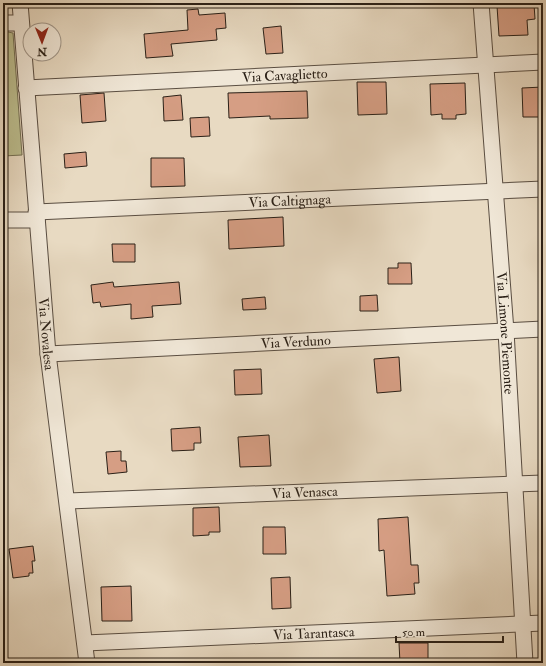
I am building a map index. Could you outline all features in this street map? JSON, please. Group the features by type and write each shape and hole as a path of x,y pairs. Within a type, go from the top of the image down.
{"street":[{"name":"Via Novalesa","path":"20,3 48,354 68,501 87,663"},
{"name":"Via Limone Piemonte","path":"480,3 506,331 525,663"},
{"path":"3,24 21,23"},
{"name":"Via Cavaglietto","path":"26,88 543,62"},
{"name":"Via Caltignaga","path":"3,220 37,216 543,189"},
{"name":"Via Verduno","path":"48,354 543,329"},
{"name":"Via Venasca","path":"68,501 543,483"},
{"name":"Via Tarantasca","path":"85,643 543,623"}],"green space":[{"path":"3,31 13,33 22,155 3,156"}],"building":[{"path":"534,4 535,19 527,20 528,35 499,36 497,6"},
{"path":"198,9 199,15 225,13 226,28 216,29 217,40 171,44 173,56 146,58 144,34 188,30 187,10"},
{"path":"281,26 283,53 266,54 263,28"},
{"path":"357,82 386,82 387,114 358,115"},
{"path":"465,83 466,114 456,115 456,119 442,119 442,114 431,115 430,84"},
{"path":"543,87 543,117 523,117 522,88"},
{"path":"307,91 308,118 270,119 270,116 229,118 228,93"},
{"path":"104,93 106,121 82,123 80,95"},
{"path":"181,95 183,120 164,121 163,97"},
{"path":"209,117 210,136 191,137 190,118"},
{"path":"86,152 87,166 65,168 64,154"},
{"path":"151,158 184,158 185,186 151,187"},
{"path":"283,217 284,246 229,249 228,220"},
{"path":"112,244 135,244 135,262 113,262"},
{"path":"398,263 411,263 412,284 388,284 388,268 398,268"},
{"path":"113,282 114,287 179,282 181,304 152,306 153,317 131,319 131,304 101,307 100,302 93,303 91,285"},
{"path":"377,295 378,311 360,311 360,296"},
{"path":"265,297 266,309 243,310 242,299"},
{"path":"399,357 401,391 377,393 374,359"},
{"path":"261,369 262,394 235,395 234,370"},
{"path":"200,427 201,443 194,443 194,450 172,451 171,429"},
{"path":"269,435 271,466 240,467 238,437"},
{"path":"121,451 121,461 126,461 127,472 108,474 106,452"},
{"path":"219,507 220,532 209,532 209,535 193,536 193,508"},
{"path":"408,517 411,565 418,565 419,583 414,583 415,594 387,596 384,550 379,551 378,519"},
{"path":"263,527 285,527 286,554 263,554"},
{"path":"33,546 35,561 32,561 33,573 29,573 29,576 13,578 9,549"},
{"path":"290,577 291,608 272,609 271,578"},
{"path":"131,586 132,621 102,621 101,587"},
{"path":"399,643 428,643 428,663 400,663"}]}
